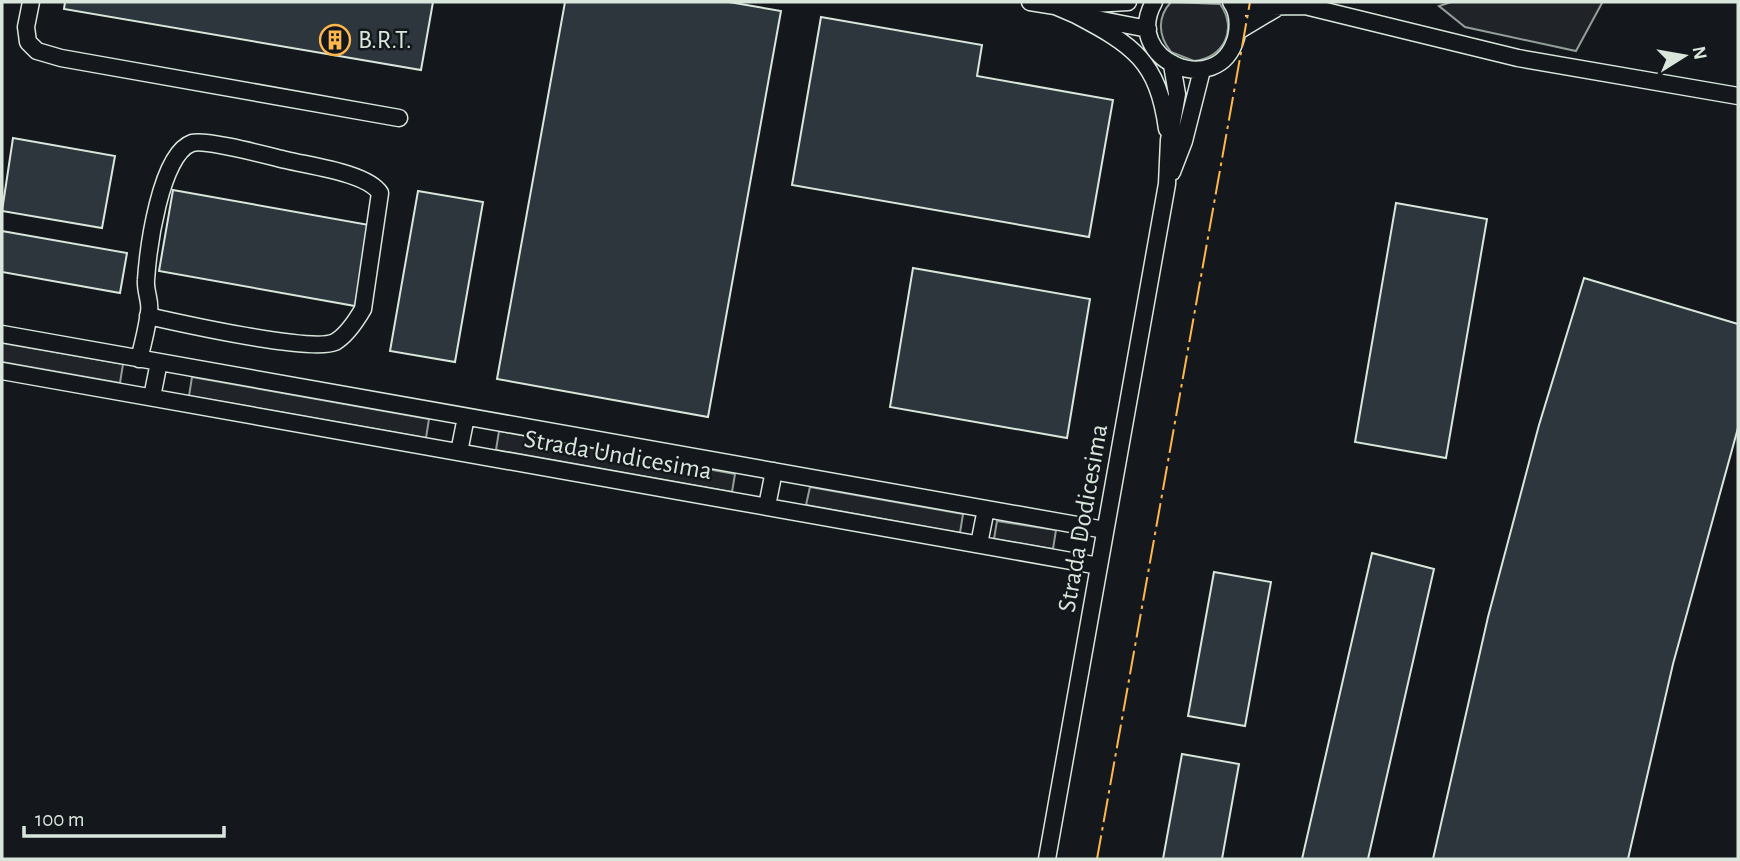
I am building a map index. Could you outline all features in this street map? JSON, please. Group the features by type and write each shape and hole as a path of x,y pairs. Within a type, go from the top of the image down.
{"street":[{"path":"30,2 26,27 28,42 37,51 61,58 399,118"},
{"path":"1030,2 1055,6 1128,2"},
{"path":"1154,2 1148,30 1154,48 1172,65 1187,70 1202,70 1226,56 1238,31 1277,8"},
{"path":"1238,31 1233,4 1318,8 1518,58 1738,96"},
{"path":"1055,6 1120,38 1142,60 1158,87 1169,140"},
{"path":"1076,15 1148,30"},
{"path":"1167,184 1169,140 1177,94 1172,65"},
{"path":"1167,184 1184,141 1202,70"},
{"path":"139,359 148,316 146,283 159,198 173,161 181,149 194,142 273,157 359,178 375,185 380,193 363,309 353,326 334,342 316,344 232,334 148,316"},
{"name":"Strada Dodicesima","path":"1047,859 1167,184"},
{"name":"Strada Undicesima","path":"2,334 1105,530"},
{"path":"152,397 159,362"},
{"name":"Strada Undicesima","path":"2,371 1099,566"},
{"path":"459,452 466,417"},
{"path":"767,506 774,471"},
{"path":"979,544 986,509"}],"shaded area":[{"path":"1171,2 1220,4 1228,23 1228,32 1220,48 1204,59 1194,61 1171,52 1164,40 1161,20"},
{"path":"1451,2 1602,3 1576,51 1465,27 1439,6"},
{"path":"2,343 123,364 120,383 2,362"},
{"path":"192,377 429,419 426,438 189,396"},
{"path":"499,431 735,474 732,492 496,450"},
{"path":"810,487 963,514 960,533 806,505"},
{"path":"997,521 1056,530 1053,549 994,539"}],"building":[{"name":"B.R.T.","path":"65,2 433,2 421,70 64,9"},
{"path":"565,2 729,2 781,11 708,417 497,379"},
{"path":"821,17 982,45 977,76 1113,100 1089,237 792,185"},
{"path":"13,138 115,156 102,228 2,211"},
{"path":"173,190 369,225 355,306 159,271"},
{"path":"418,191 483,202 455,362 390,351"},
{"path":"1396,203 1487,219 1446,458 1355,442"},
{"path":"2,231 127,253 120,293 2,272"},
{"path":"913,268 1090,299 1067,438 890,407"},
{"path":"1584,278 1738,324 1738,428 1673,664 1628,859 1433,859 1488,617 1539,425"},
{"path":"1372,553 1434,569 1368,859 1302,859"},
{"path":"1214,572 1271,582 1245,726 1188,716"},
{"path":"1182,754 1239,764 1222,859 1163,859"}],"power":[{"path":"1097,859 1250,2"}],"place":[{"name":"B.R.T.","path":"335,40"}]}
